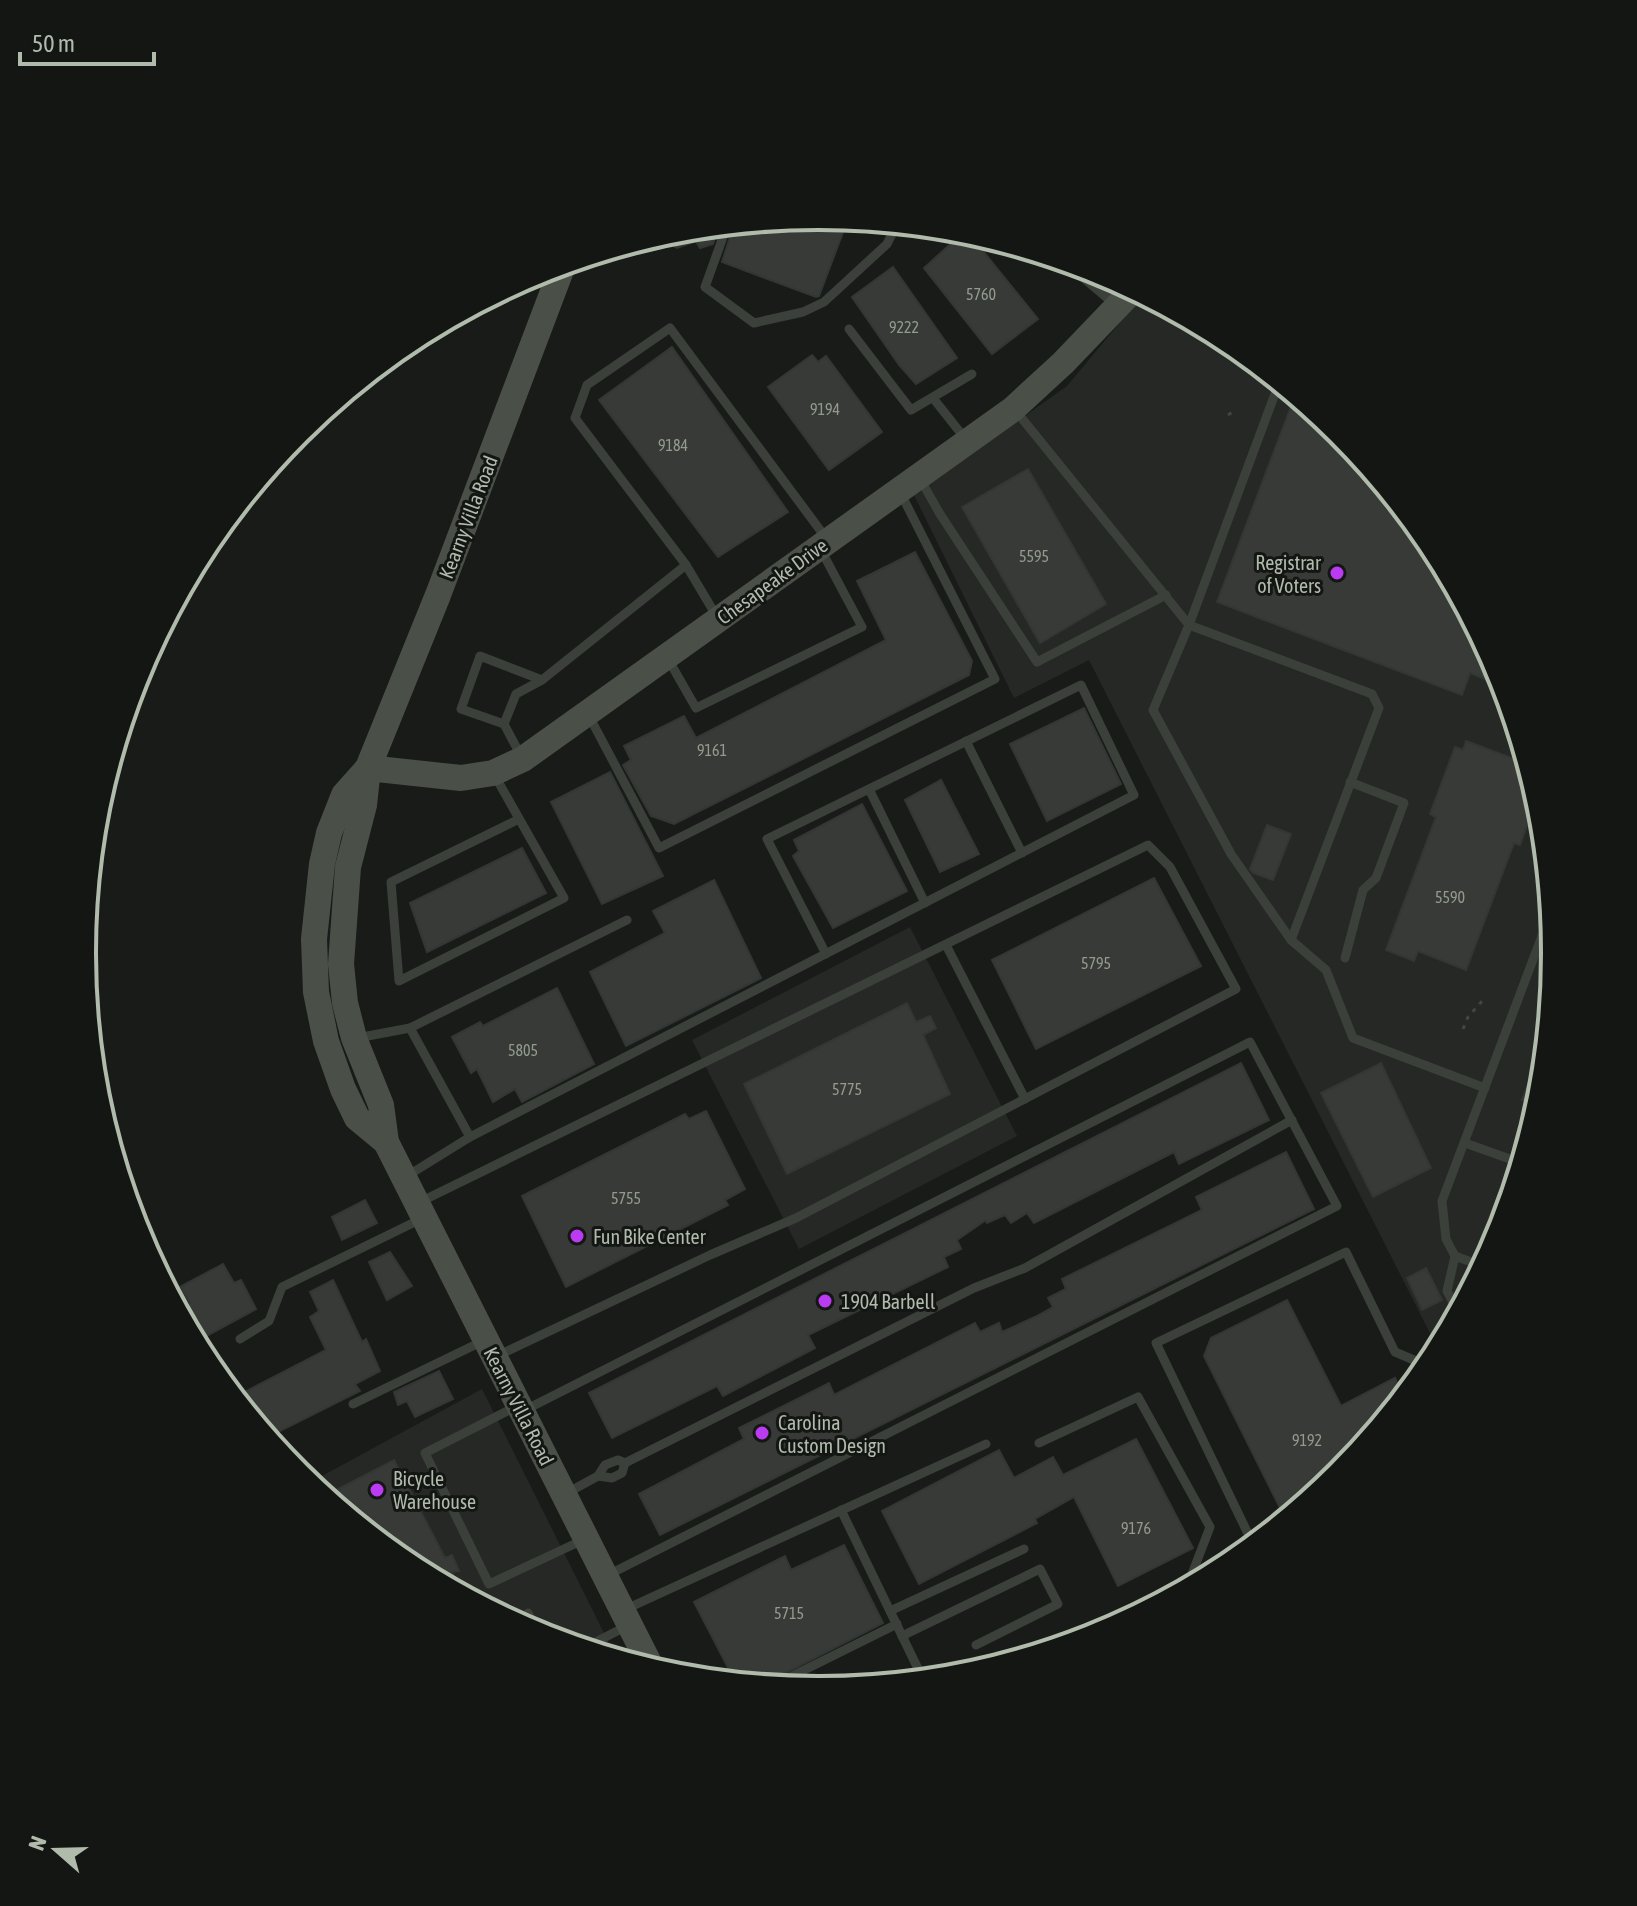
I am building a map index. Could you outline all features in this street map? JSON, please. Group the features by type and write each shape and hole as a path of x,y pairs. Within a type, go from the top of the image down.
{"main road":[{"name":"Kearny Villa Road","path":"547,283 438,595 368,768 364,805 348,867 341,964 345,1003 354,1038 381,1105 386,1142 645,1654"},
{"name":"Chesapeake Drive","path":"368,768 461,778 493,773 523,759 1013,409 1125,299"},
{"name":"Kearny Villa Road","path":"368,768 344,795 329,833 322,864 314,939 316,992 326,1041 343,1089 357,1118 386,1142"}],"lane":[{"path":"723,237 705,287 754,323 803,312 824,302 887,244 892,235"},
{"path":"666,656 696,708 862,627 823,544 670,328 587,385 575,418 686,565 718,619"},
{"path":"849,329 911,410 972,374"},
{"path":"1275,394 1189,625 1153,710 1231,854 1291,940 1326,970 1353,1038 1485,1088"},
{"path":"933,398 967,441"},
{"path":"1013,409 1189,625 1372,694 1379,708 1291,940"},
{"path":"908,482 940,514 1037,662 1166,595"},
{"path":"587,713 659,848 995,679 908,482"},
{"path":"504,724 516,694 542,680 686,565"},
{"path":"523,759 504,724 461,709 480,656 542,680"},
{"path":"404,1178 470,1137 826,954 1134,795 1081,685 767,839 826,954"},
{"path":"966,741 1022,853"},
{"path":"493,773 564,898 399,981 391,882 519,819"},
{"path":"1345,958 1363,890 1376,878 1404,803 1350,782"},
{"path":"869,789 925,903"},
{"path":"240,1339 269,1321 282,1287 420,1210 1148,845 1170,867 1236,989 796,1218 353,1404"},
{"path":"354,1038 410,1028 627,920"},
{"path":"1452,1300 1447,1291 1455,1256 1446,1239 1442,1201 1540,939"},
{"path":"946,945 1025,1099"},
{"path":"410,1028 470,1137"},
{"path":"587,1538 489,1584 425,1453 521,1409 1250,1042 1337,1206 606,1576"},
{"path":"564,1494 598,1476 612,1478 622,1473 625,1463 974,1288 1025,1268 1292,1120"},
{"path":"1465,1143 1510,1159"},
{"path":"1248,1533 1156,1343 1346,1252 1395,1352 1415,1360"},
{"path":"1455,1256 1471,1262"},
{"path":"1039,1443 1138,1397 1210,1527 1193,1571"},
{"path":"596,1640 627,1618 841,1510 986,1444"},
{"path":"841,1510 918,1668"},
{"path":"890,1611 1024,1549"},
{"path":"902,1636 1040,1569 1058,1604 976,1645"},
{"path":"794,1675 897,1624"}],"path":[{"path":"1228,415 1234,411"},
{"path":"1463,1029 1468,1017 1484,999"}],"shaded area":[{"path":"1136,304 1180,327 1258,380 1329,442 1392,513 1444,592 1466,633 1503,721 1527,812 1535,859 1541,953 1535,1047 1527,1094 1503,1185 1466,1273 1431,1335 1089,660 1014,698 914,495 1067,386"},
{"path":"910,927 1017,1136 799,1249 692,1040"},
{"path":"482,1389 610,1644 542,1621 457,1579 379,1526 321,1476"}],"building":[{"path":"843,231 816,297 722,262 730,236 771,232"},
{"path":"715,238 713,244 700,248 696,241"},
{"path":"695,241 677,248 673,245"},
{"path":"952,243 982,249 1038,319 992,354 924,268"},
{"path":"893,267 957,358 916,384 899,365 852,297"},
{"path":"672,347 788,512 718,557 599,400"},
{"path":"812,355 818,362 826,356 882,432 829,470 768,387"},
{"name":"Registrar of Voters","path":"1291,407 1329,442 1392,513 1444,592 1487,680 1470,673 1462,695 1217,602"},
{"path":"1028,469 1106,604 1040,643 962,507"},
{"path":"915,552 972,661 969,675 674,824 651,816 623,765 631,760 624,746 684,716 696,738 886,640 857,581"},
{"path":"1084,708 1121,784 1047,821 1010,744"},
{"path":"1466,741 1514,759 1529,821 1520,845 1514,843 1466,970 1418,951 1414,961 1386,950 1436,817 1430,814 1455,747 1463,750"},
{"path":"610,772 663,876 602,904 551,802"},
{"path":"941,780 979,854 940,872 905,800"},
{"path":"862,804 907,891 833,928 793,856 799,851 794,840"},
{"path":"1267,825 1291,834 1273,880 1250,869"},
{"path":"522,848 546,893 427,952 410,903"},
{"path":"1154,878 1201,966 1036,1049 992,960"},
{"path":"714,880 761,978 626,1046 590,972 665,933 653,911"},
{"path":"557,988 594,1064 522,1102 515,1089 493,1102 477,1069 471,1073 452,1037 480,1022 483,1026"},
{"path":"907,1003 916,1022 930,1016 936,1028 923,1035 950,1094 787,1174 744,1084"},
{"path":"1241,1063 1269,1120 1179,1164 1174,1152 1034,1223 1027,1213 1011,1223 1005,1215 987,1223 986,1220 957,1240 961,1249 944,1257 948,1267 808,1335 815,1348 723,1396 717,1386 612,1438 589,1393"},
{"path":"1381,1063 1431,1168 1373,1197 1321,1093"},
{"path":"706,1111 745,1189 725,1200 728,1205 566,1287 522,1196 685,1114 689,1119"},
{"path":"1286,1152 1314,1209 660,1535 639,1494 744,1439 739,1428 829,1383 834,1395 975,1323 980,1332 999,1323 1002,1332 1035,1317 1053,1307 1048,1298 1066,1289 1062,1279 1202,1210 1196,1197"},
{"path":"365,1200 377,1223 342,1240 332,1217"},
{"path":"390,1252 412,1286 387,1300 369,1262"},
{"path":"223,1264 234,1283 241,1280 256,1309 207,1336 180,1287"},
{"path":"1426,1268 1442,1300 1422,1310 1407,1278"},
{"path":"333,1280 362,1342 366,1339 380,1371 355,1384 360,1391 278,1432 244,1392 326,1350 310,1317 319,1311 310,1292"},
{"path":"1287,1300 1341,1406 1395,1378 1398,1384 1329,1464 1280,1508 1204,1356 1211,1338"},
{"path":"439,1371 453,1399 415,1417 407,1401 398,1405 394,1392"},
{"path":"1136,1439 1193,1548 1118,1586 1074,1497 1035,1519 1037,1523 919,1584 882,1511 999,1450 1014,1478 1053,1457 1063,1475"},
{"path":"394,1460 445,1558 452,1555 459,1571 452,1572 454,1577 417,1554 336,1490"},
{"path":"844,1545 883,1623 783,1674 729,1670 694,1602 785,1556 791,1570"}],"place":[{"name":"Registrar of Voters","path":"1337,573"},
{"name":"Fun Bike Center","path":"577,1236"},
{"name":"1904 Barbell","path":"825,1301"},
{"name":"Carolina Custom Design","path":"762,1433"},
{"name":"Bicycle Warehouse","path":"377,1490"}]}
